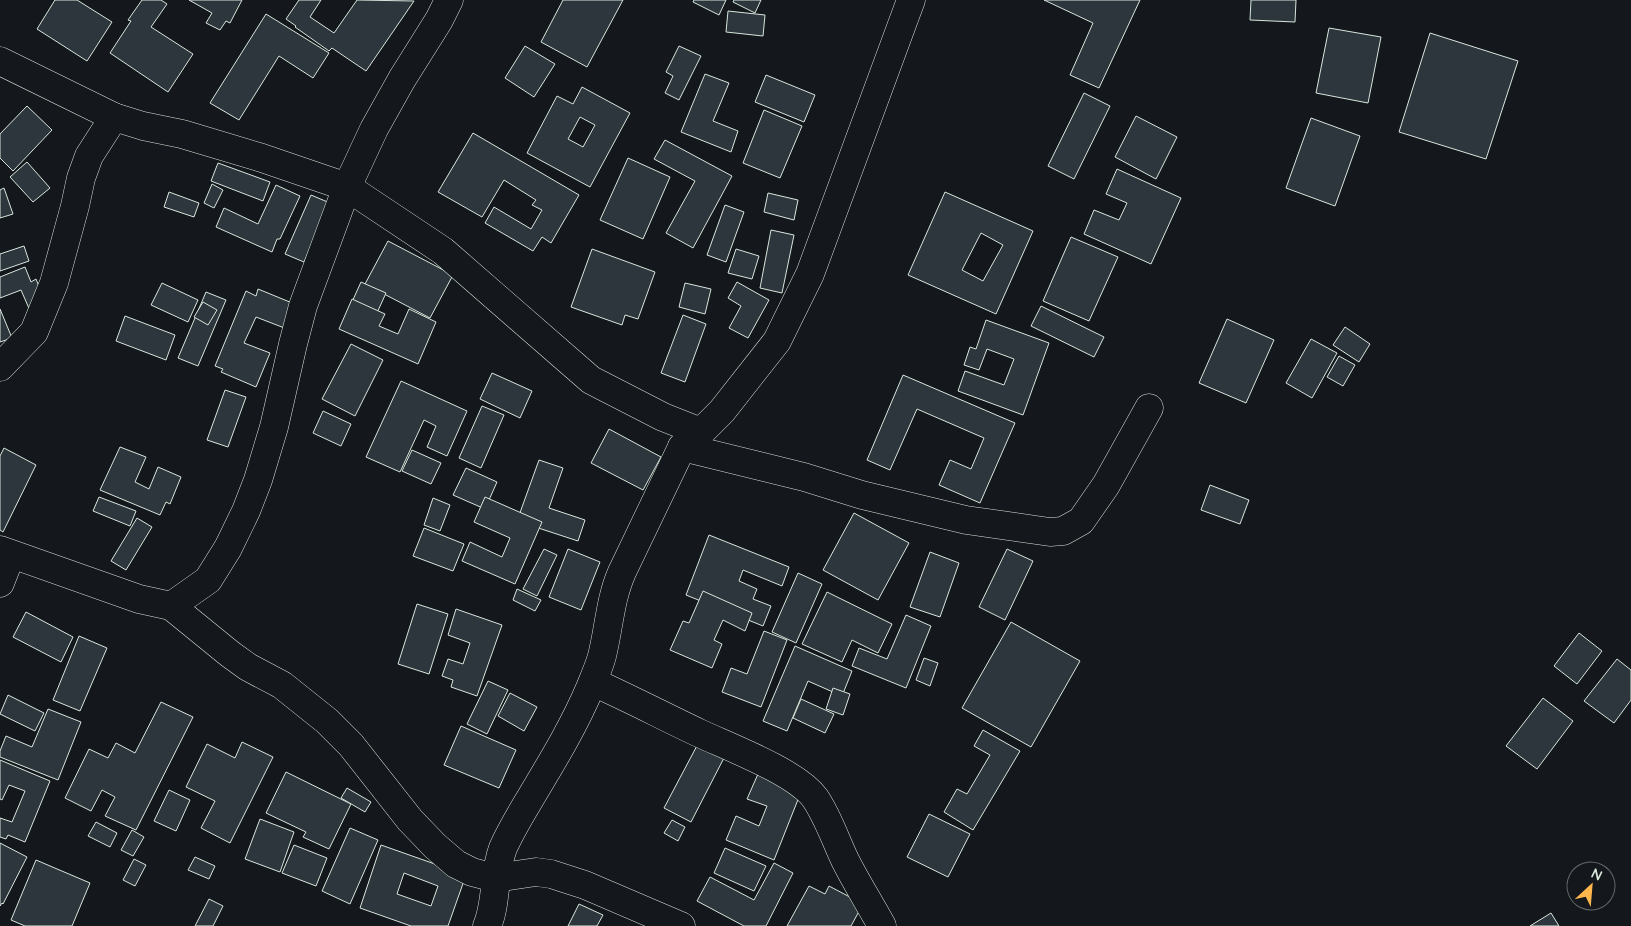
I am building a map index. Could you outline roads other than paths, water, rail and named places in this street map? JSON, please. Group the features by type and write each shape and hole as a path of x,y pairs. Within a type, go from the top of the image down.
{"street":[{"path":"171,606 208,580 228,548 246,511 274,428 303,306 347,187 374,129 449,0"},
{"path":"487,926 500,857 513,826 564,740 593,682 601,658 616,586 692,439 722,410 777,341 790,316 810,274 911,0"},
{"path":"0,61 114,117 142,126 191,137 347,187 443,251 591,380 662,417 692,439 862,495 956,517 1050,532 1063,531 1081,521 1106,485 1149,408"},
{"path":"0,368 34,332 54,283 81,178 89,156 114,117"},
{"path":"0,583 5,552 139,599 171,606 230,654 248,667 282,685 327,721 351,745 410,820 435,846 456,864 472,872 495,878 536,872 551,874 585,885 681,926"},
{"path":"593,682 777,770 800,784 814,797 828,821 845,861 882,926"}]}
